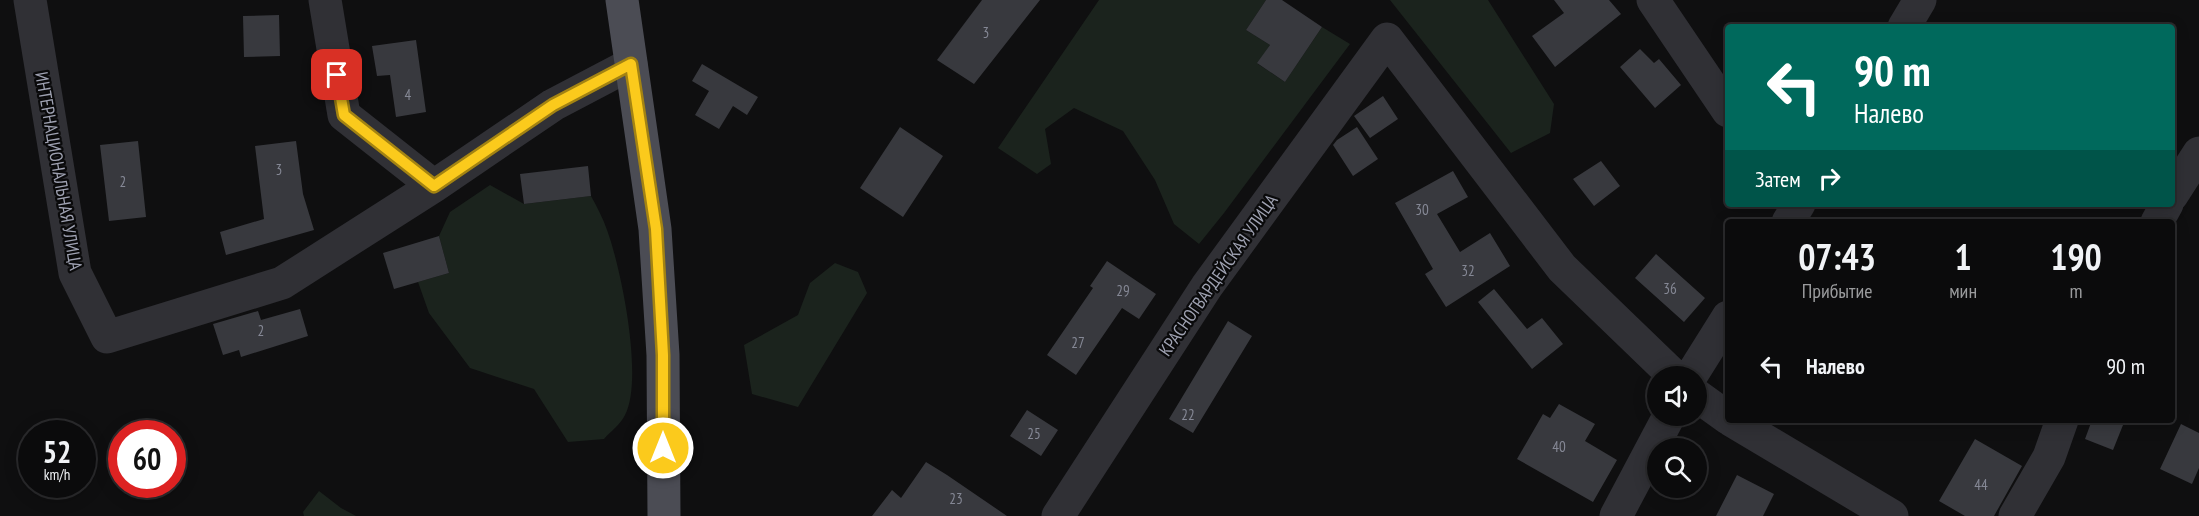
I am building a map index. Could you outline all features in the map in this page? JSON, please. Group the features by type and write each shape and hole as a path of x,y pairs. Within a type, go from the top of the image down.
{"main road":[{"path":"622,0 656,229 663,355 664,516"}],"street":[{"name":"ИНТЕРНАЦИОНАЛЬНАЯ УЛИЦА","path":"30,0 75,273 107,337 282,283 434,186"},
{"path":"325,0 344,115 434,186 553,105 631,64"},
{"path":"1653,0 1725,107"},
{"path":"1906,24 1920,0"},
{"name":"КРАСНОГВАРДЕЙСКАЯ УЛИЦА","path":"1058,516 1207,286 1387,39 1562,268 1664,366"},
{"path":"2175,190 2199,153"},
{"path":"1697,366 1725,322"},
{"path":"1707,403 1725,415"},
{"path":"1737,423 1892,516"},
{"path":"2015,516 2049,457 2061,423"},
{"path":"1616,516 1664,426"}],"shaded area":[{"path":"1099,0 1266,0 1246,30 1270,45 1258,64 1285,82 1322,27 1350,44 1199,244 1174,224 1155,180 1123,131 1074,108 1045,129 1051,164 1037,174 998,148"},
{"path":"1390,0 1488,0 1554,104 1550,133 1511,153"},
{"path":"490,185 524,204 591,196 602,217 613,247 624,296 632,376 630,398 625,415 604,439 568,442 534,389 470,368 429,313 418,282 449,273 439,236 450,212"},
{"path":"835,263 858,272 867,293 798,407 752,394 744,345 798,315 810,283"},
{"path":"319,491 356,516 304,516 303,512"}],"building":[{"path":"982,0 1040,0 974,84 937,60"},
{"path":"1266,0 1282,0 1322,27 1285,82 1257,63 1270,45 1246,30"},
{"path":"1554,0 1609,0 1621,14 1555,67 1532,36 1564,13"},
{"path":"279,15 280,56 244,57 243,16"},
{"path":"416,40 426,112 396,117 390,75 377,76 372,46"},
{"path":"1640,49 1654,63 1659,59 1681,85 1655,108 1620,67"},
{"path":"702,64 758,97 747,115 733,106 719,129 695,115 709,91 692,81"},
{"path":"1383,96 1398,119 1370,138 1354,116"},
{"path":"900,127 943,156 903,217 860,188"},
{"path":"1357,127 1378,159 1353,176 1333,145"},
{"path":"138,141 146,217 109,221 100,145"},
{"path":"296,141 303,194 314,230 226,255 220,232 264,219 255,146"},
{"path":"1601,161 1620,186 1594,206 1573,179"},
{"path":"588,166 591,196 524,204 520,174"},
{"path":"1453,171 1468,197 1437,214 1460,252 1490,233 1510,266 1446,307 1425,274 1433,269 1395,203"},
{"path":"439,236 449,273 394,289 383,253"},
{"path":"1656,254 1705,298 1684,322 1635,278"},
{"path":"1107,261 1156,294 1139,319 1122,308 1076,375 1047,355 1093,288 1090,286"},
{"path":"1494,289 1527,329 1542,318 1563,344 1532,369 1478,302"},
{"path":"300,309 308,336 241,357 239,350 223,355 213,324 258,311 261,320"},
{"path":"1228,321 1252,336 1193,433 1169,419"},
{"path":"1559,404 1595,424 1585,441 1617,460 1593,502 1517,459 1543,414 1550,418"},
{"path":"1027,410 1058,430 1041,456 1010,436"},
{"path":"2091,423 2124,423 2113,450 2085,439"},
{"path":"2181,424 2199,433 2199,468 2192,484 2160,469"},
{"path":"1975,439 2022,466 1994,516 1965,516 1939,501"},
{"path":"926,462 1007,516 872,516 892,490 901,498"},
{"path":"1737,475 1774,494 1763,516 1716,516"}],"route":[{"path":"337,75 344,115 434,186 553,105 631,64 656,229 663,355 663,448"}]}
